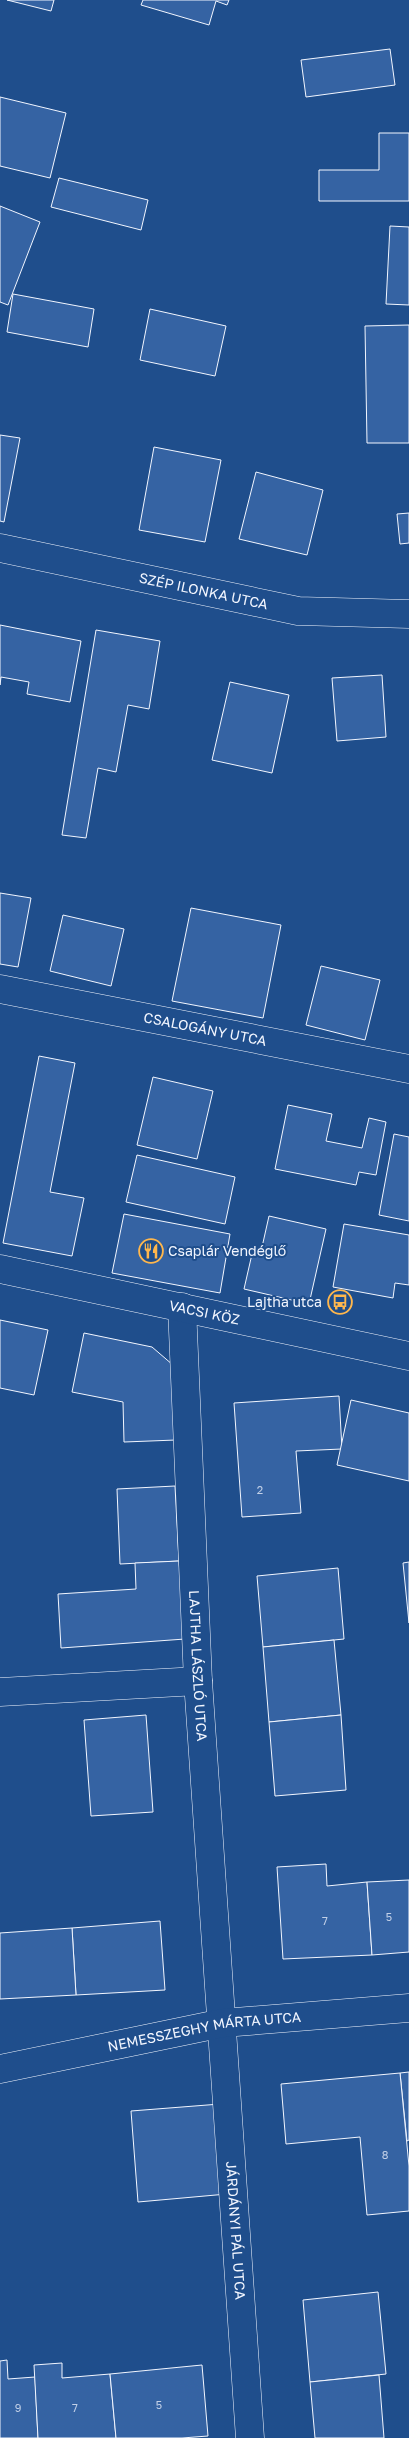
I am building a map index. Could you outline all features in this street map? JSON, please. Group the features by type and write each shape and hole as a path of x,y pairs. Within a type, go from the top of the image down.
{"street":[{"name":"SZÉP ILONKA UTCA","path":"0,548 298,611 409,614"},
{"name":"CSALOGÁNY UTCA","path":"0,989 409,1069"},
{"name":"VACSI KÖZ","path":"0,1268 409,1356"},
{"name":"LAJTHA LÁSZLÓ UTCA","path":"182,1307 198,1681 223,2022"},
{"path":"0,1692 198,1681"},
{"name":"NEMESSZEGHY MÁRTA UTCA","path":"0,2069 223,2022 409,2008"},
{"name":"JÁRDÁNYI PÁL UTCA","path":"223,2022 250,2438"}],"building":[{"path":"7,0 54,0 51,11"},
{"path":"143,0 229,0 227,5 216,1 209,25 141,5"},
{"path":"390,49 395,85 306,97 301,60"},
{"path":"0,97 66,113 50,178 0,166"},
{"path":"379,133 409,133 409,201 319,201 319,170 379,170"},
{"path":"59,178 148,200 141,230 51,207"},
{"path":"0,206 40,222 8,305 0,302"},
{"path":"390,226 409,227 409,305 386,304"},
{"path":"13,294 94,309 88,347 7,332"},
{"path":"150,309 226,326 215,376 140,360"},
{"path":"409,325 409,443 367,443 365,326"},
{"path":"0,435 20,438 4,522 0,521"},
{"path":"154,447 221,460 205,542 139,530"},
{"path":"256,472 323,490 307,555 239,539"},
{"path":"409,513 409,543 400,544 397,514"},
{"path":"0,625 81,641 70,702 27,694 29,682 1,677 0,685"},
{"path":"96,630 160,641 149,709 128,705 116,772 98,768 86,838 62,835"},
{"path":"382,675 386,737 337,741 332,678"},
{"path":"230,682 289,695 272,773 212,760"},
{"path":"0,893 31,898 18,967 0,964"},
{"path":"191,908 281,925 263,1018 172,1001"},
{"path":"63,915 124,929 111,986 50,971"},
{"path":"321,966 380,980 365,1040 306,1025"},
{"path":"39,1056 75,1063 50,1192 84,1198 72,1256 3,1243"},
{"path":"153,1077 213,1091 197,1159 137,1145"},
{"path":"288,1105 332,1114 326,1141 362,1148 369,1118 386,1122 376,1175 359,1172 356,1185 275,1169"},
{"path":"394,1134 409,1137 409,1221 379,1215"},
{"path":"137,1155 235,1177 225,1224 126,1202"},
{"path":"124,1214 230,1234 220,1293 112,1273"},
{"path":"269,1216 326,1229 309,1304 244,1289 252,1254 260,1256"},
{"path":"344,1224 409,1235 409,1285 395,1283 393,1298 333,1287"},
{"path":"0,1320 48,1330 34,1395 0,1388"},
{"path":"84,1333 152,1347 173,1365 176,1440 124,1442 123,1402 72,1392"},
{"path":"339,1396 342,1449 296,1451 301,1513 242,1517 234,1403"},
{"path":"351,1400 409,1413 409,1481 337,1465"},
{"path":"175,1486 179,1561 120,1564 117,1489"},
{"path":"179,1561 185,1639 61,1648 58,1594 136,1589 135,1563"},
{"path":"409,1562 409,1623 403,1563"},
{"path":"338,1568 344,1639 263,1647 257,1576"},
{"path":"334,1640 341,1715 269,1722 263,1647"},
{"path":"146,1715 153,1812 91,1816 84,1720"},
{"path":"341,1715 346,1790 275,1796 269,1722"},
{"path":"326,1864 327,1886 367,1882 372,1955 283,1959 277,1867"},
{"path":"409,1880 409,1952 372,1955 367,1882"},
{"path":"160,1921 165,1990 76,1995 72,1928"},
{"path":"72,1928 76,1995 0,1999 0,1933"},
{"path":"409,2072 409,2140 407,2141 400,2073"},
{"path":"400,2073 409,2166 409,2211 367,2215 360,2137 286,2144 281,2084"},
{"path":"220,2104 227,2194 138,2202 131,2111"},
{"path":"378,2292 386,2374 310,2382 303,2300"},
{"path":"7,2360 8,2379 35,2377 38,2438 0,2438 0,2361"},
{"path":"62,2363 62,2378 110,2374 116,2438 38,2438 34,2365"},
{"path":"202,2365 208,2436 116,2438 110,2374"},
{"path":"379,2375 384,2438 315,2438 310,2382"}],"place":[{"name":"Csaplár Vendéglő","path":"151,1251"},
{"name":"Lajtha utca","path":"340,1302"}]}
